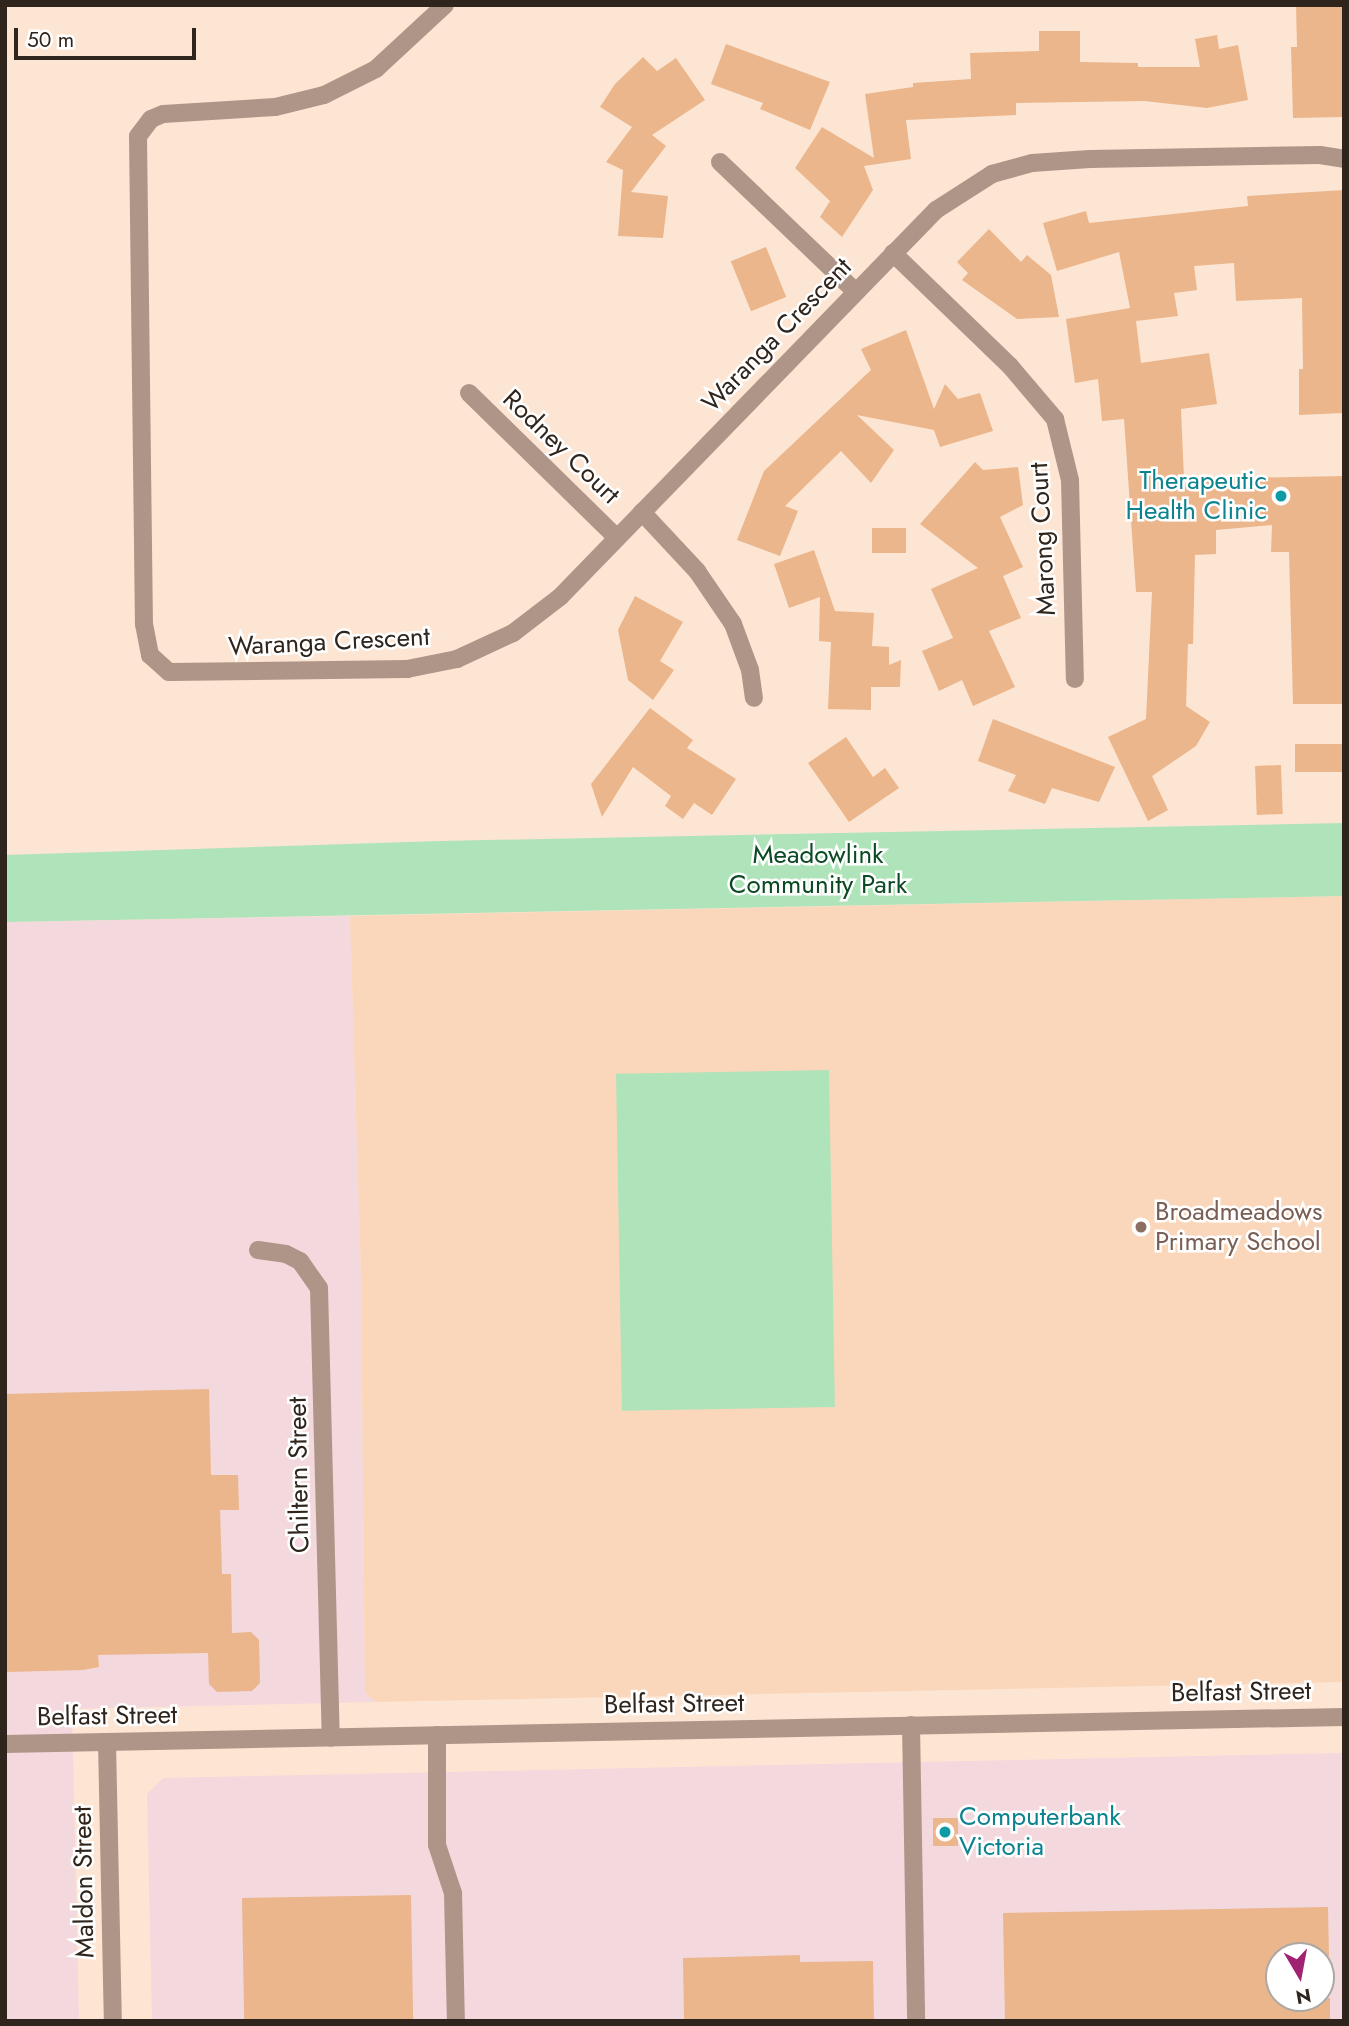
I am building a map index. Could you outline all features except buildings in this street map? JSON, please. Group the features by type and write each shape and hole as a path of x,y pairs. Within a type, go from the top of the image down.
{"street":[{"name":"Waranga Crescent","path":"445,5 376,69 324,95 275,107 163,114 151,119 138,136 146,640 159,666 179,675 428,666 489,647 513,633 560,597 893,253 953,195 1010,168 1090,159 1320,155 1344,159"},
{"name":"Waranga Crescent","path":"1320,155 1344,150"},
{"path":"720,162 856,292"},
{"name":"Marong Court","path":"893,253 1010,366 1055,419 1070,480 1076,679"},
{"name":"Rodney Court","path":"469,393 617,538"},
{"path":"642,512 697,571 733,624 750,670 754,698"},
{"name":"Chiltern Street","path":"258,1250 286,1254 300,1261 318,1288 331,1738"},
{"name":"Belfast Street","path":"5,1744 1344,1717"},
{"path":"911,1726 916,2021"},
{"path":"437,1735 437,1845 453,1893 456,2021"},
{"name":"Maldon Street","path":"107,1742 113,2021"}],"shaded area":[{"path":"1344,896 1344,1682 376,1702 365,1693 361,1276 350,916"},
{"path":"350,916 361,1276 365,1693 376,1702 72,1709 79,2021 5,2021 5,922"},
{"path":"1344,1753 1344,2021 152,2021 147,1794 163,1778"}],"green space":[{"name":"Meadowlink Community Park","path":"1344,823 1344,896 5,922 5,855 440,841"},
{"path":"829,1070 835,1407 622,1411 616,1074"}],"place":[{"name":"Therapeutic Health Clinic","path":"1281,496"},
{"name":"Broadmeadows Primary School","path":"1141,1227"},
{"name":"Computerbank Victoria","path":"945,1832"}]}
